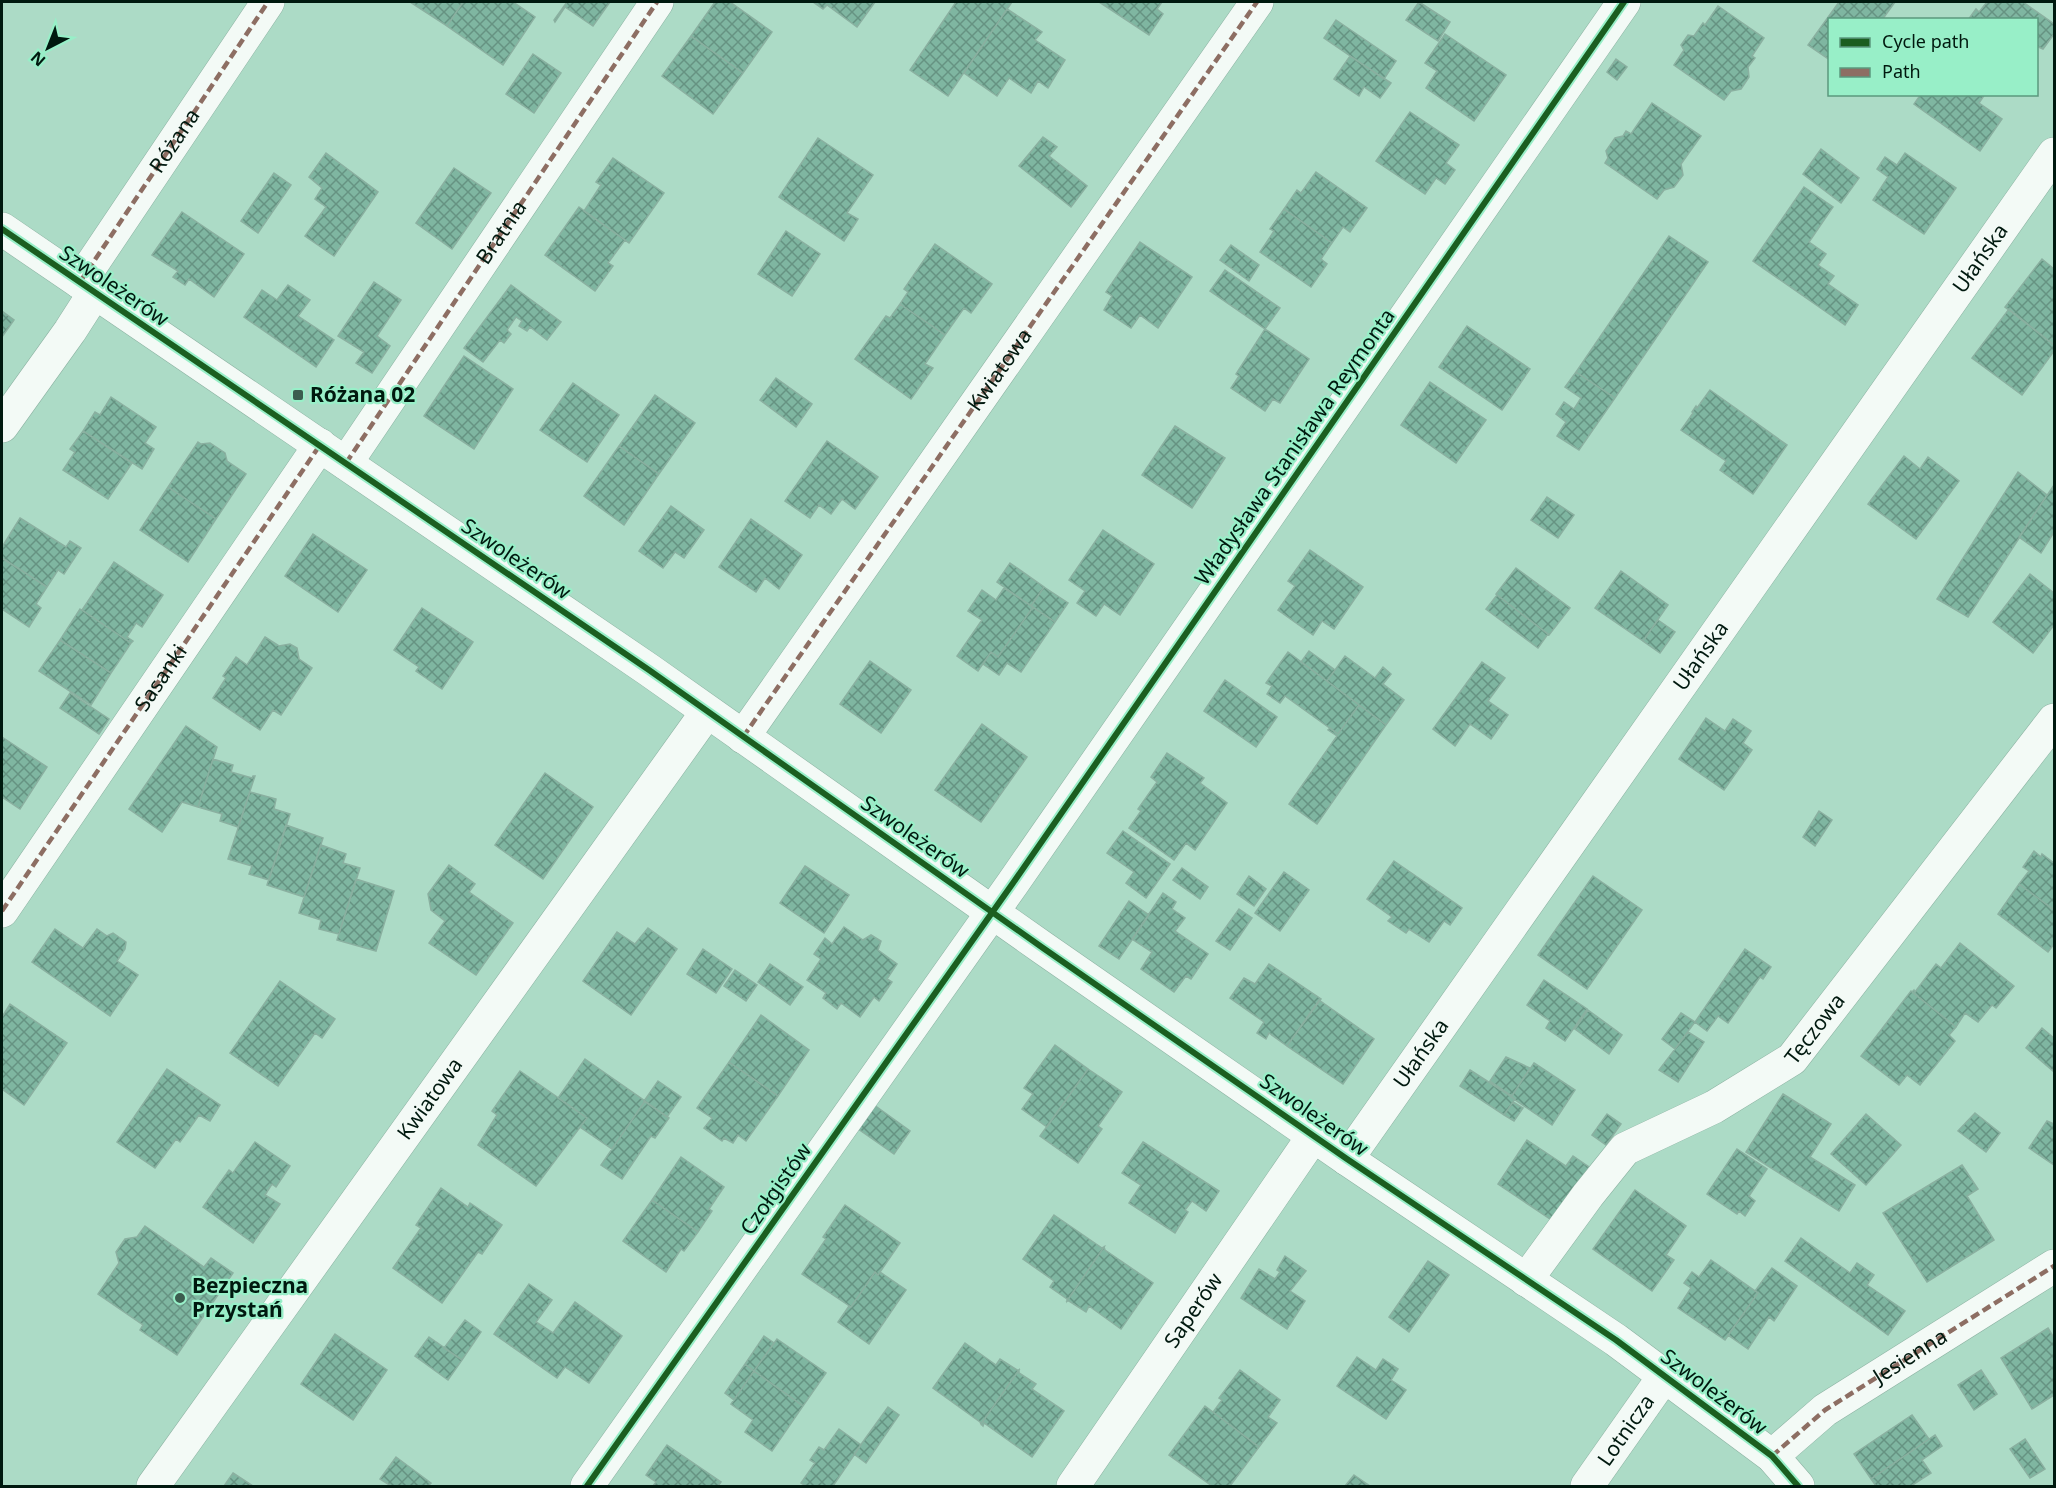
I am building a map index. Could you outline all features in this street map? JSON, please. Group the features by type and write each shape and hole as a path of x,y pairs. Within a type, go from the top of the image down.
{"street":[{"name":"Różana","path":"2,426 70,331 87,287 268,2"},
{"name":"Bratnia","path":"333,454 657,2"},
{"name":"Kwiatowa","path":"743,737 1257,2"},
{"name":"Władysława Stanisława Reymonta","path":"992,911 1624,2"},
{"name":"Ułańska","path":"1347,1159 2055,154"},
{"name":"Szwoleżerów","path":"2,229 641,664 1347,1159 1616,1340 1772,1456 1798,1486"},
{"name":"Sasanki","path":"2,911 333,454"},
{"name":"Kwiatowa","path":"153,1486 707,712"},
{"name":"Tęczowa","path":"1526,1280 1625,1149 1714,1107 1792,1059 2055,720"},
{"name":"Czołgistów","path":"587,1486 992,911"},
{"name":"Saperów","path":"1073,1486 1314,1135"},
{"name":"Jesienna","path":"1772,1456 1825,1410 2055,1266"},
{"name":"Lotnicza","path":"1587,1486 1665,1375"}],"building":[{"path":"410,2 463,2 447,26"},
{"path":"463,2 513,2 535,17 503,65 447,26"},
{"path":"567,2 610,2 593,26 565,7 555,22 554,20"},
{"path":"715,2 730,2 772,32 743,73 691,36"},
{"path":"813,2 875,2 857,27 827,5 823,9"},
{"path":"956,2 1012,2 948,96 910,70"},
{"path":"1099,2 1162,2 1157,9 1163,14 1149,35"},
{"path":"1419,2 1450,22 1438,41 1406,20"},
{"path":"1839,2 1895,2 1883,18 1828,18 1828,59 1808,45"},
{"path":"1987,2 2023,2 2054,24 2054,34 2043,49 2038,47 2038,18 1969,18 1976,9 1979,12"},
{"path":"1718,6 1764,38 1752,56 1755,58 1748,67 1749,77 1741,89 1731,91 1724,100 1674,65 1684,50 1681,45 1688,35 1694,36"},
{"path":"1007,9 1042,32 1035,40 1065,60 1048,88 1038,81 1031,93 1009,78 997,96 964,73"},
{"path":"1336,20 1396,61 1384,79 1324,38"},
{"path":"1445,34 1506,75 1474,121 1426,88 1437,71 1425,63"},
{"path":"691,36 743,73 713,114 662,76"},
{"path":"533,54 561,73 534,113 506,94"},
{"path":"1350,56 1391,83 1380,98 1364,87 1359,96 1334,79"},
{"path":"1616,59 1627,67 1617,80 1607,72"},
{"path":"1920,96 1984,96 1979,103 2002,119 1980,151 1914,104"},
{"path":"1652,103 1701,136 1681,164 1683,175 1674,187 1664,190 1657,199 1605,163 1608,158 1606,151 1615,138 1623,136 1626,131 1631,134"},
{"path":"1410,112 1459,145 1446,163 1455,170 1445,184 1436,178 1425,194 1376,161"},
{"path":"1043,137 1057,147 1049,156 1087,186 1071,207 1019,166"},
{"path":"818,138 873,175 847,213 858,219 844,241 779,197"},
{"path":"1821,149 1859,178 1841,203 1803,174"},
{"path":"326,153 378,192 334,256 305,236 326,207 315,199 322,188 309,177"},
{"path":"1905,153 1956,188 1924,234 1873,200 1888,177 1877,169 1885,157 1897,165"},
{"path":"613,158 664,193 629,243 584,211 601,185 596,182"},
{"path":"454,168 491,193 452,249 416,223"},
{"path":"1316,172 1367,208 1350,232 1343,227 1332,243 1284,209 1297,190 1301,193"},
{"path":"274,173 291,185 258,233 241,221"},
{"path":"1804,187 1833,207 1809,242 1826,254 1818,265 1834,276 1828,284 1858,305 1845,325 1753,261"},
{"path":"579,207 625,240 608,263 613,266 595,291 545,255"},
{"path":"1284,209 1332,243 1321,259 1327,264 1311,287 1260,252 1274,231 1270,229"},
{"path":"182,212 244,254 214,297 189,279 185,285 173,277 178,271 152,255"},
{"path":"786,231 820,254 792,296 758,274"},
{"path":"1669,236 1708,262 1615,398 1576,372"},
{"path":"1140,242 1192,277 1158,328 1140,315 1131,328 1104,310 1112,296 1106,292"},
{"path":"935,244 992,284 971,313 964,308 945,335 900,304 908,292 904,289"},
{"path":"1231,245 1259,265 1249,281 1220,260"},
{"path":"2042,259 2054,269 2054,345 2005,307"},
{"path":"1225,270 1280,308 1265,329 1210,291"},
{"path":"374,282 401,300 377,336 390,346 372,373 356,363 364,352 338,336"},
{"path":"288,285 310,300 298,316 334,340 316,367 244,317 262,290 277,300"},
{"path":"511,285 561,322 547,340 530,327 527,331 519,326 522,321 516,317 507,330 511,334 504,343 500,340 483,362 464,348"},
{"path":"900,304 945,335 925,364 933,368 911,399 855,359 886,316 890,318"},
{"path":"2009,309 2054,345 2054,351 2022,395 1972,358"},
{"path":"2,311 14,320 2,337"},
{"path":"1467,326 1530,369 1502,410 1439,367"},
{"path":"1265,329 1309,359 1280,403 1273,399 1265,411 1231,388 1239,376 1236,374"},
{"path":"464,356 513,389 474,449 424,416"},
{"path":"1576,372 1615,398 1579,450 1557,436 1566,422 1556,414 1564,402 1574,409 1581,398 1565,387"},
{"path":"776,378 812,404 796,427 760,400"},
{"path":"1430,382 1486,420 1456,463 1401,425"},
{"path":"573,383 619,415 587,462 540,430"},
{"path":"1710,390 1787,445 1753,494 1720,470 1726,461 1681,430 1696,406 1697,408"},
{"path":"655,395 695,423 659,474 619,446"},
{"path":"111,397 156,427 145,443 154,449 142,469 83,431 95,412 100,415"},
{"path":"1175,426 1225,458 1192,508 1142,475"},
{"path":"83,431 132,463 108,499 63,470 75,452 70,449"},
{"path":"827,441 878,477 855,509 842,499 831,514 819,505 810,518 785,501"},
{"path":"198,442 210,443 225,453 227,461 246,474 216,519 168,487"},
{"path":"619,446 659,474 624,525 584,496"},
{"path":"1904,456 1920,469 1928,457 1959,481 1916,539 1868,504"},
{"path":"2018,472 2047,495 1968,617 1937,599"},
{"path":"2054,485 2054,532 2041,553 2019,537"},
{"path":"168,487 216,519 188,562 140,530"},
{"path":"1547,497 1574,515 1558,538 1531,520"},
{"path":"671,506 704,530 684,558 675,552 663,568 639,551"},
{"path":"20,518 66,547 70,541 81,548 64,574 58,570 47,587 2,558 2,547"},
{"path":"751,519 802,555 779,589 765,578 756,592 719,567"},
{"path":"1103,530 1154,564 1120,615 1104,604 1096,616 1077,603 1085,591 1069,580"},
{"path":"313,534 367,570 338,612 285,576"},
{"path":"1310,550 1363,587 1334,629 1322,621 1313,635 1278,610 1295,586 1288,581"},
{"path":"2,558 47,587 36,604 41,608 29,627 2,609"},
{"path":"114,562 163,595 142,627 136,623 127,637 133,641 131,643 82,610"},
{"path":"1010,563 1044,587 1031,606 997,582"},
{"path":"1516,568 1570,608 1549,635 1496,594"},
{"path":"1621,571 1668,605 1643,641 1595,608"},
{"path":"2030,574 2054,593 2054,625 2033,653 1993,622"},
{"path":"1044,587 1068,603 1055,622 1031,606"},
{"path":"1004,588 1033,607 998,657 991,652 978,671 957,656 982,620 968,611 982,590 996,600"},
{"path":"1497,595 1548,634 1538,648 1486,609"},
{"path":"1033,607 1055,622 1021,672 1007,663 999,675 983,664 991,652 998,657"},
{"path":"422,608 473,642 442,689 416,671 419,667 394,650"},
{"path":"80,609 131,643 111,673 60,640"},
{"path":"1658,620 1675,632 1660,653 1643,641"},
{"path":"265,637 279,646 290,644 297,648 299,659 312,668 281,715 273,710 260,730 213,698 226,678 223,676 236,657 247,665"},
{"path":"60,640 111,673 91,705 39,671"},
{"path":"1309,651 1335,670 1327,681 1301,662"},
{"path":"1288,652 1359,705 1338,734 1285,696 1280,703 1267,694 1272,686 1266,683"},
{"path":"1345,656 1375,678 1383,667 1391,674 1383,684 1404,700 1386,725 1327,681"},
{"path":"870,661 911,690 881,733 840,704"},
{"path":"1482,662 1505,678 1488,701 1508,715 1491,739 1470,724 1455,746 1433,729"},
{"path":"1225,680 1277,717 1256,747 1204,711"},
{"path":"70,693 109,719 99,734 60,708"},
{"path":"1359,705 1386,725 1317,824 1289,804 1337,736 1328,730 1330,728 1338,734"},
{"path":"1706,718 1725,731 1733,719 1751,731 1743,743 1752,750 1724,790 1679,759"},
{"path":"982,724 1027,757 981,822 935,790"},
{"path":"186,726 217,747 198,807 182,802 162,832 129,809"},
{"path":"2,737 47,767 20,809 2,797"},
{"path":"1167,753 1204,778 1200,783 1227,803 1195,850 1186,843 1174,860 1129,828 1141,811 1138,809 1157,782 1151,777"},
{"path":"213,759 233,765 231,772 252,778 255,776 238,827 220,821 222,814 198,807"},
{"path":"545,773 593,807 543,879 495,845"},
{"path":"250,792 276,799 274,809 290,814 269,880 249,874 252,866 228,859"},
{"path":"1819,811 1832,820 1815,846 1803,837"},
{"path":"286,825 323,838 304,897 267,885"},
{"path":"1123,831 1170,864 1146,898 1126,883 1134,872 1107,853"},
{"path":"321,845 346,854 343,863 360,868 339,934 319,929 321,920 299,913"},
{"path":"2034,851 2054,863 2054,910 2019,884 2029,871 2023,867"},
{"path":"1394,861 1462,908 1450,925 1444,921 1429,942 1409,929 1406,933 1388,921 1392,917 1367,899"},
{"path":"449,865 475,884 469,892 513,923 476,975 429,943 445,921 431,910 428,894"},
{"path":"805,866 849,895 824,933 780,903"},
{"path":"1182,868 1208,887 1200,899 1173,880"},
{"path":"1284,872 1309,890 1280,931 1255,913"},
{"path":"1249,876 1266,889 1254,906 1237,894"},
{"path":"1593,876 1642,910 1587,989 1538,955"},
{"path":"356,879 394,891 376,951 337,940"},
{"path":"2019,884 2054,910 2054,944 2048,952 1998,914"},
{"path":"1163,893 1176,902 1172,909 1185,918 1175,931 1208,954 1191,979 1186,976 1174,992 1141,969 1152,952 1132,939"},
{"path":"1129,901 1149,915 1119,959 1099,946"},
{"path":"1239,909 1252,918 1230,950 1216,941"},
{"path":"844,927 863,940 871,935 881,941 878,950 897,964 887,979 892,982 879,1001 874,997 860,1017 841,1003 837,1009 823,998 826,993 807,980 821,959 814,954 825,938 832,944"},
{"path":"648,928 677,949 631,1015 583,981 617,932 635,944"},
{"path":"55,929 83,948 97,929 107,936 113,933 126,942 125,949 117,961 138,975 110,1016 32,962"},
{"path":"1960,943 2014,986 1996,1008 1992,1005 1978,1022 1965,1013 1956,1027 1912,992 1914,990 1915,992 1936,964 1941,968"},
{"path":"703,949 732,969 716,993 687,974"},
{"path":"1745,949 1771,967 1763,979 1760,977 1728,1023 1718,1016 1707,1031 1695,1022"},
{"path":"770,964 803,987 790,1005 758,982"},
{"path":"1269,964 1321,999 1287,1046 1269,1033 1266,1039 1257,1033 1264,1022 1230,998 1244,978 1255,984"},
{"path":"735,970 757,985 746,1001 724,986"},
{"path":"1544,980 1587,1009 1565,1041 1546,1028 1550,1021 1527,1005"},
{"path":"280,981 335,1019 322,1038 315,1033 278,1086 230,1053"},
{"path":"1911,991 1956,1027 1949,1035 1955,1041 1920,1085 1907,1075 1899,1085 1861,1056"},
{"path":"1319,1000 1374,1039 1343,1084 1287,1046"},
{"path":"10,1004 67,1043 24,1105 2,1089 2,1017"},
{"path":"1588,1010 1622,1035 1609,1054 1575,1029"},
{"path":"1681,1013 1695,1022 1675,1049 1662,1039"},
{"path":"761,1015 809,1050 778,1096 729,1062"},
{"path":"2042,1028 2054,1038 2053,1071 2026,1048"},
{"path":"1688,1032 1704,1042 1678,1082 1659,1070"},
{"path":"1055,1045 1088,1069 1047,1127 1022,1109 1033,1094 1024,1088"},
{"path":"1506,1057 1530,1068 1512,1096 1490,1081"},
{"path":"585,1059 645,1101 612,1149 580,1127 587,1118 558,1098"},
{"path":"729,1062 778,1096 746,1141 738,1135 733,1143 724,1138 722,1141 704,1128 712,1118 697,1108"},
{"path":"1534,1063 1575,1090 1552,1125 1511,1097"},
{"path":"167,1069 220,1105 210,1121 199,1115 180,1142 176,1139 155,1168 117,1142"},
{"path":"1088,1069 1122,1092 1098,1126 1102,1129 1078,1163 1040,1136"},
{"path":"1470,1070 1515,1099 1504,1115 1460,1086"},
{"path":"520,1071 587,1118 536,1186 478,1145 497,1115 492,1111"},
{"path":"658,1081 681,1097 667,1117 644,1101"},
{"path":"1783,1094 1831,1124 1810,1157 1855,1185 1839,1211 1746,1152"},
{"path":"645,1101 669,1118 655,1138 651,1136 622,1179 601,1165"},
{"path":"870,1102 910,1131 894,1154 854,1126"},
{"path":"1513,1102 1523,1108 1514,1121 1504,1115"},
{"path":"1975,1113 2000,1133 1986,1152 1958,1131"},
{"path":"1607,1114 1621,1124 1606,1145 1592,1135"},
{"path":"1866,1114 1901,1145 1866,1185 1831,1154"},
{"path":"2047,1121 2054,1124 2054,1165 2029,1148"},
{"path":"1527,1140 1566,1166 1573,1156 1589,1167 1553,1221 1498,1184"},
{"path":"255,1142 290,1166 276,1187 272,1184 265,1195 280,1204 253,1243 203,1207 229,1170 233,1173"},
{"path":"1143,1142 1219,1191 1206,1211 1192,1201 1185,1210 1188,1212 1175,1233 1129,1203 1141,1185 1122,1173"},
{"path":"1737,1149 1767,1169 1749,1196 1755,1201 1745,1216 1739,1211 1737,1214 1707,1194"},
{"path":"681,1157 724,1187 709,1209 712,1211 698,1232 652,1200"},
{"path":"1962,1165 1978,1189 1967,1196 1994,1240 1927,1282 1883,1213"},
{"path":"441,1188 468,1207 470,1203 502,1225 482,1254 478,1252 442,1303 393,1268 421,1228 416,1225"},
{"path":"1635,1190 1686,1226 1666,1255 1674,1260 1652,1291 1593,1249"},
{"path":"652,1200 698,1232 684,1251 681,1249 666,1272 623,1241"},
{"path":"845,1205 900,1243 878,1275 875,1272 851,1307 802,1274 826,1239 823,1237"},
{"path":"1054,1215 1102,1248 1104,1247 1067,1301 1050,1287 1054,1281 1023,1259"},
{"path":"145,1226 204,1267 211,1258 233,1273 177,1355 140,1330 143,1325 98,1294 119,1263 116,1252 125,1239 137,1237"},
{"path":"1801,1238 1850,1273 1857,1263 1874,1275 1867,1285 1905,1311 1888,1335 1785,1261"},
{"path":"1104,1247 1105,1250 1153,1283 1121,1329 1089,1306 1086,1312 1067,1301"},
{"path":"1285,1256 1306,1271 1290,1291 1305,1301 1287,1329 1241,1298 1259,1269 1275,1279"},
{"path":"1711,1260 1758,1293 1725,1340 1678,1308 1691,1288 1684,1283 1692,1272 1699,1277"},
{"path":"1428,1261 1449,1275 1409,1332 1389,1317"},
{"path":"1772,1268 1797,1286 1774,1321 1769,1317 1748,1349 1728,1335 1758,1293 1755,1291"},
{"path":"875,1272 878,1275 880,1272 906,1290 869,1344 838,1322"},
{"path":"529,1284 552,1300 536,1322 553,1333 575,1302 622,1336 589,1383 565,1367 557,1378 494,1334"},
{"path":"465,1320 481,1332 462,1360 444,1348"},
{"path":"2048,1328 2054,1338 2054,1395 2032,1409 2001,1358"},
{"path":"335,1334 387,1370 353,1420 301,1384"},
{"path":"764,1336 774,1343 754,1371 745,1364"},
{"path":"429,1337 462,1360 448,1380 415,1356"},
{"path":"777,1339 826,1373 803,1406 754,1371"},
{"path":"965,1343 996,1365 1000,1359 1019,1370 981,1424 933,1388"},
{"path":"1357,1357 1376,1370 1383,1359 1398,1369 1391,1380 1406,1390 1386,1419 1337,1386"},
{"path":"745,1364 754,1371 734,1400 725,1393"},
{"path":"1019,1370 1019,1373 1036,1384 1032,1389 1064,1411 1032,1457 984,1423 983,1426 981,1424"},
{"path":"1240,1370 1280,1400 1268,1417 1277,1423 1259,1447 1213,1412 1222,1400 1219,1398"},
{"path":"1981,1370 1997,1394 1974,1410 1958,1385"},
{"path":"754,1371 803,1406 772,1451 745,1432 753,1420 731,1404"},
{"path":"1205,1406 1259,1447 1230,1486 1212,1486 1169,1455"},
{"path":"888,1407 899,1415 866,1463 854,1454"},
{"path":"1912,1415 1929,1439 1871,1479 1854,1454"},
{"path":"839,1429 861,1445 833,1486 806,1486 801,1483 815,1463 810,1460 819,1447 824,1450"},
{"path":"1935,1435 1942,1446 1922,1460 1931,1473 1911,1486 1876,1486 1871,1479"},
{"path":"2025,1439 2045,1469 2030,1478 2010,1449"},
{"path":"667,1445 721,1482 718,1486 653,1486 656,1482 646,1475"},
{"path":"396,1457 431,1483 428,1486 391,1486 380,1479"},
{"path":"233,1473 253,1486 224,1486"},
{"path":"1354,1475 1370,1486 1345,1486"}],"marked path":[{"path":"80,282 268,2"},
{"path":"346,463 657,2"},
{"path":"743,737 1257,2"},
{"path":"2,911 320,445"},
{"path":"1772,1456 1825,1410 2054,1266"}],"cycle path":[{"path":"587,1486 1013,883 1624,2"},
{"path":"2,229 649,670 1347,1159 1616,1340 1772,1456 1798,1486"}],"place":[{"name":"Różana 02","path":"298,395"},
{"name":"Bezpieczna Przystań","path":"180,1298"}]}
